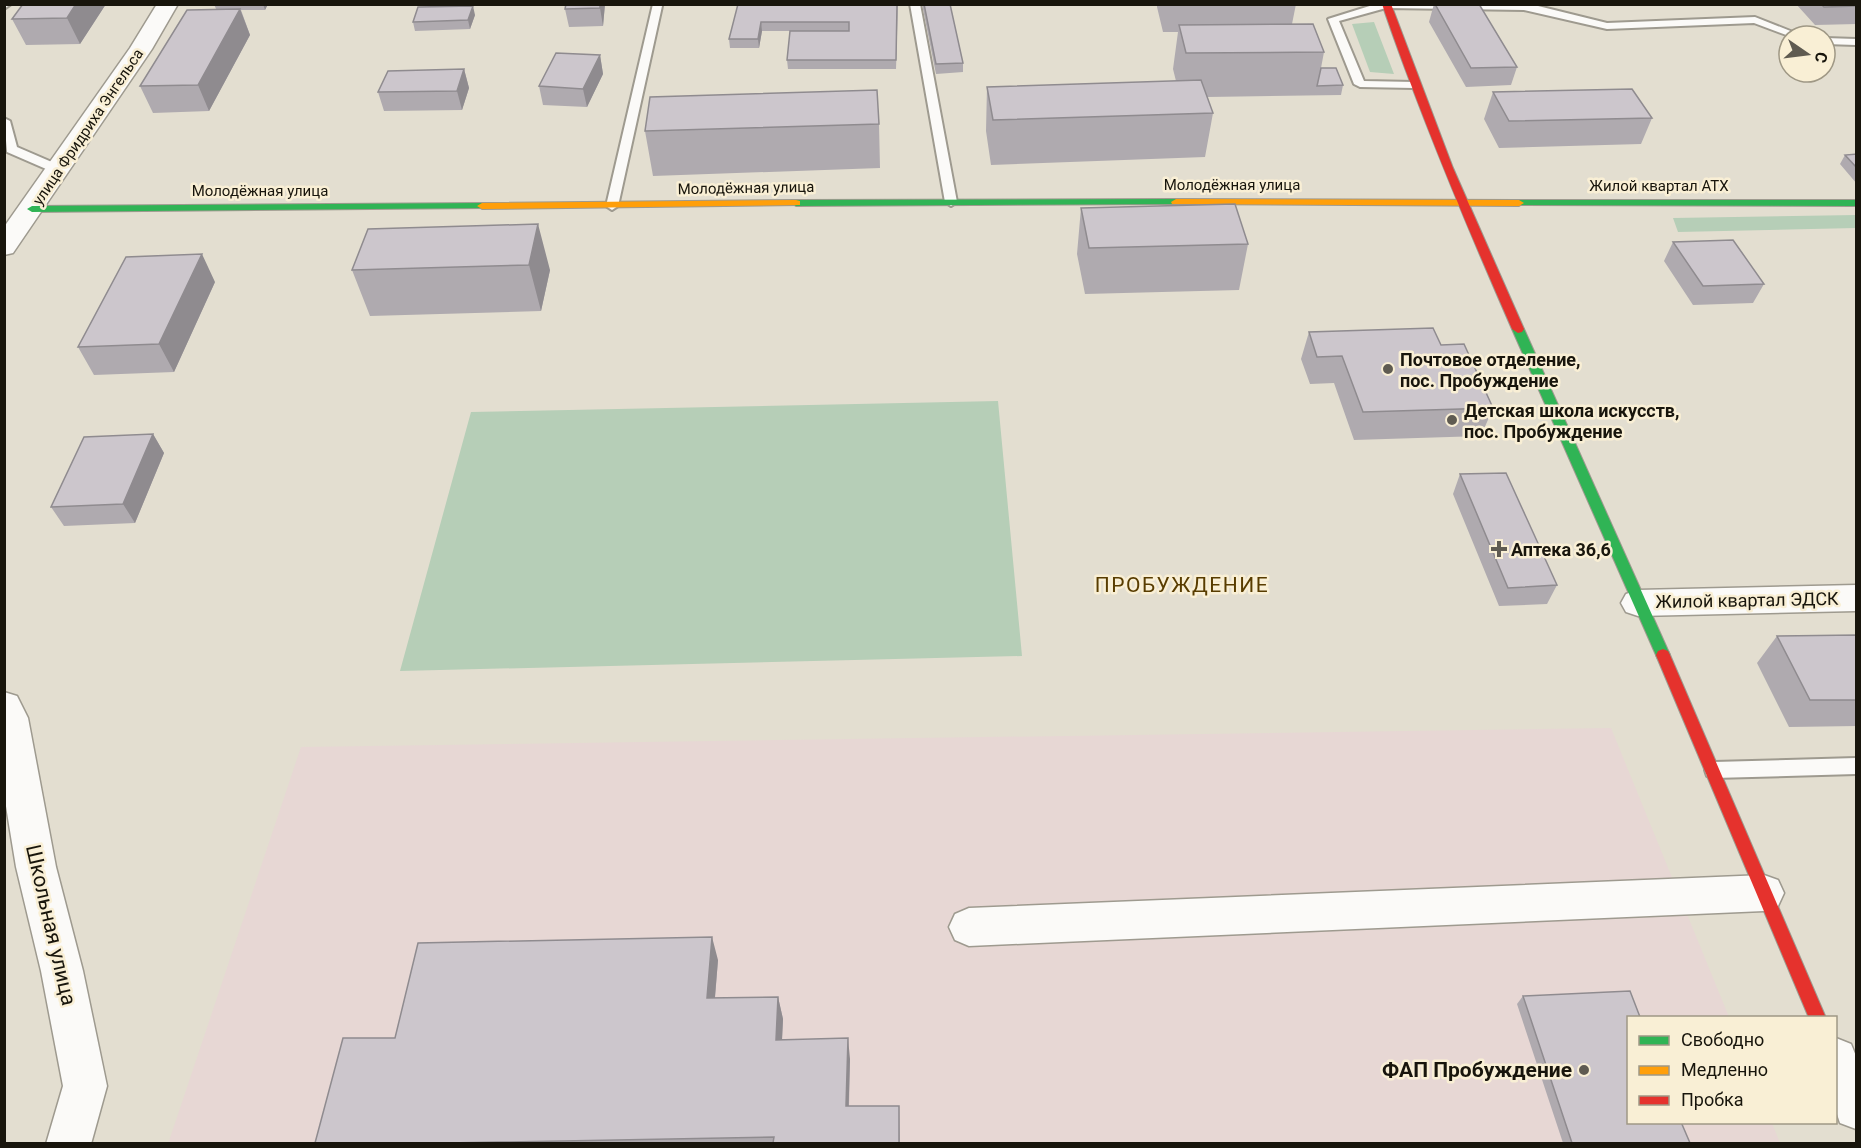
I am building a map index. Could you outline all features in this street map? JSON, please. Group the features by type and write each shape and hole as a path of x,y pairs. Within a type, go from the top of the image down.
{"street":[{"name":"улица Фридриха Энгельса","path":"4,247 141,49 168,4"},
{"path":"1386,5 1414,85 1461,201 1714,770 1818,1016"},
{"name":"Молодёжная улица","path":"32,209 951,202 1461,201"},
{"name":"Жилой квартал АТХ","path":"1461,201 1857,203"},
{"name":"Жилой квартал ЭДСК","path":"1638,603 1857,598"},
{"name":"Школьная улица","path":"4,706 10,718 36,867 62,971 84,1086 68,1143"},
{"path":"969,927 1764,893"},
{"path":"1837,1061 1857,1107"}],"lane":[{"path":"915,4 951,202"},
{"path":"1414,85 1360,84 1333,19 1386,5 1543,8 1588,24 1607,26 1755,20 1777,28"},
{"path":"612,206 657,6"},
{"path":"1837,41 1857,42"},
{"path":"4,122 11,149 57,169"},
{"path":"1714,770 1857,766"}],"shaded area":[{"path":"1611,728 1729,1016 1627,1016 1627,1124 1772,1124 1780,1143 168,1144 301,747"}],"green space":[{"path":"1374,22 1394,74 1370,72 1352,24"},
{"path":"1856,215 1856,228 1678,232 1673,218"},
{"path":"998,401 1022,656 400,671 471,412"}],"building":[{"path":"23,4 76,4 67,18 12,19"},
{"path":"566,4 600,4 600,8 565,9"},
{"path":"738,4 897,4 896,60 787,60 790,31 849,31 849,22 761,22 758,39 729,39"},
{"path":"924,4 950,4 963,63 936,64"},
{"path":"1435,4 1479,4 1517,67 1471,68"},
{"path":"1821,4 1857,4 1857,6 1824,7"},
{"path":"473,6 468,20 413,22 418,7"},
{"path":"240,9 198,85 140,86 187,10"},
{"path":"1313,24 1324,52 1186,53 1179,25"},
{"path":"556,53 600,55 583,89 539,86"},
{"path":"1321,68 1336,68 1343,85 1317,86"},
{"path":"464,69 457,91 378,92 388,71"},
{"path":"1201,80 1213,113 993,120 987,87"},
{"path":"1632,89 1652,118 1509,121 1493,92"},
{"path":"877,90 879,124 645,131 650,97"},
{"path":"1857,154 1857,168 1845,155"},
{"path":"1235,204 1248,244 1089,248 1081,208"},
{"path":"538,224 529,265 352,270 368,229"},
{"path":"1733,240 1764,284 1703,286 1673,242"},
{"path":"202,254 159,344 78,347 126,257"},
{"path":"1433,328 1441,345 1464,344 1493,408 1363,412 1342,356 1317,357 1309,332"},
{"path":"153,434 123,504 51,507 84,437"},
{"path":"1506,473 1557,585 1508,588 1460,474"},
{"path":"1857,635 1857,700 1810,700 1777,636"},
{"path":"712,937 707,998 778,997 776,1040 848,1038 846,1106 899,1106 899,1143 773,1143 774,1137 315,1143 343,1038 395,1038 418,943"},
{"name":"ФАП Пробуждение","path":"1630,991 1640,1016 1627,1016 1627,1124 1682,1124 1690,1143 1572,1143 1523,996"}],"traffic: fast":[{"path":"796,203 1176,202"},
{"path":"1519,203 1856,203"},
{"path":"32,209 482,206"},
{"path":"1518,329 1663,655"}],"traffic: slow":[{"path":"1176,202 1519,203"},
{"path":"482,206 796,203"}],"traffic: jam":[{"path":"1386,4 1448,168 1518,329"},
{"path":"1663,655 1817,1016"}],"place":[{"name":"Почтовое отделение, пос. Пробуждение","path":"1388,369"},
{"name":"Детская школа искусств, пос. Пробуждение","path":"1452,420"},
{"name":"Аптека 36,6","path":"1499,549"},
{"name":"ФАП Пробуждение","path":"1584,1070"}],"district":[{"name":"ПРОБУЖДЕНИЕ","path":"1182,585"}]}
